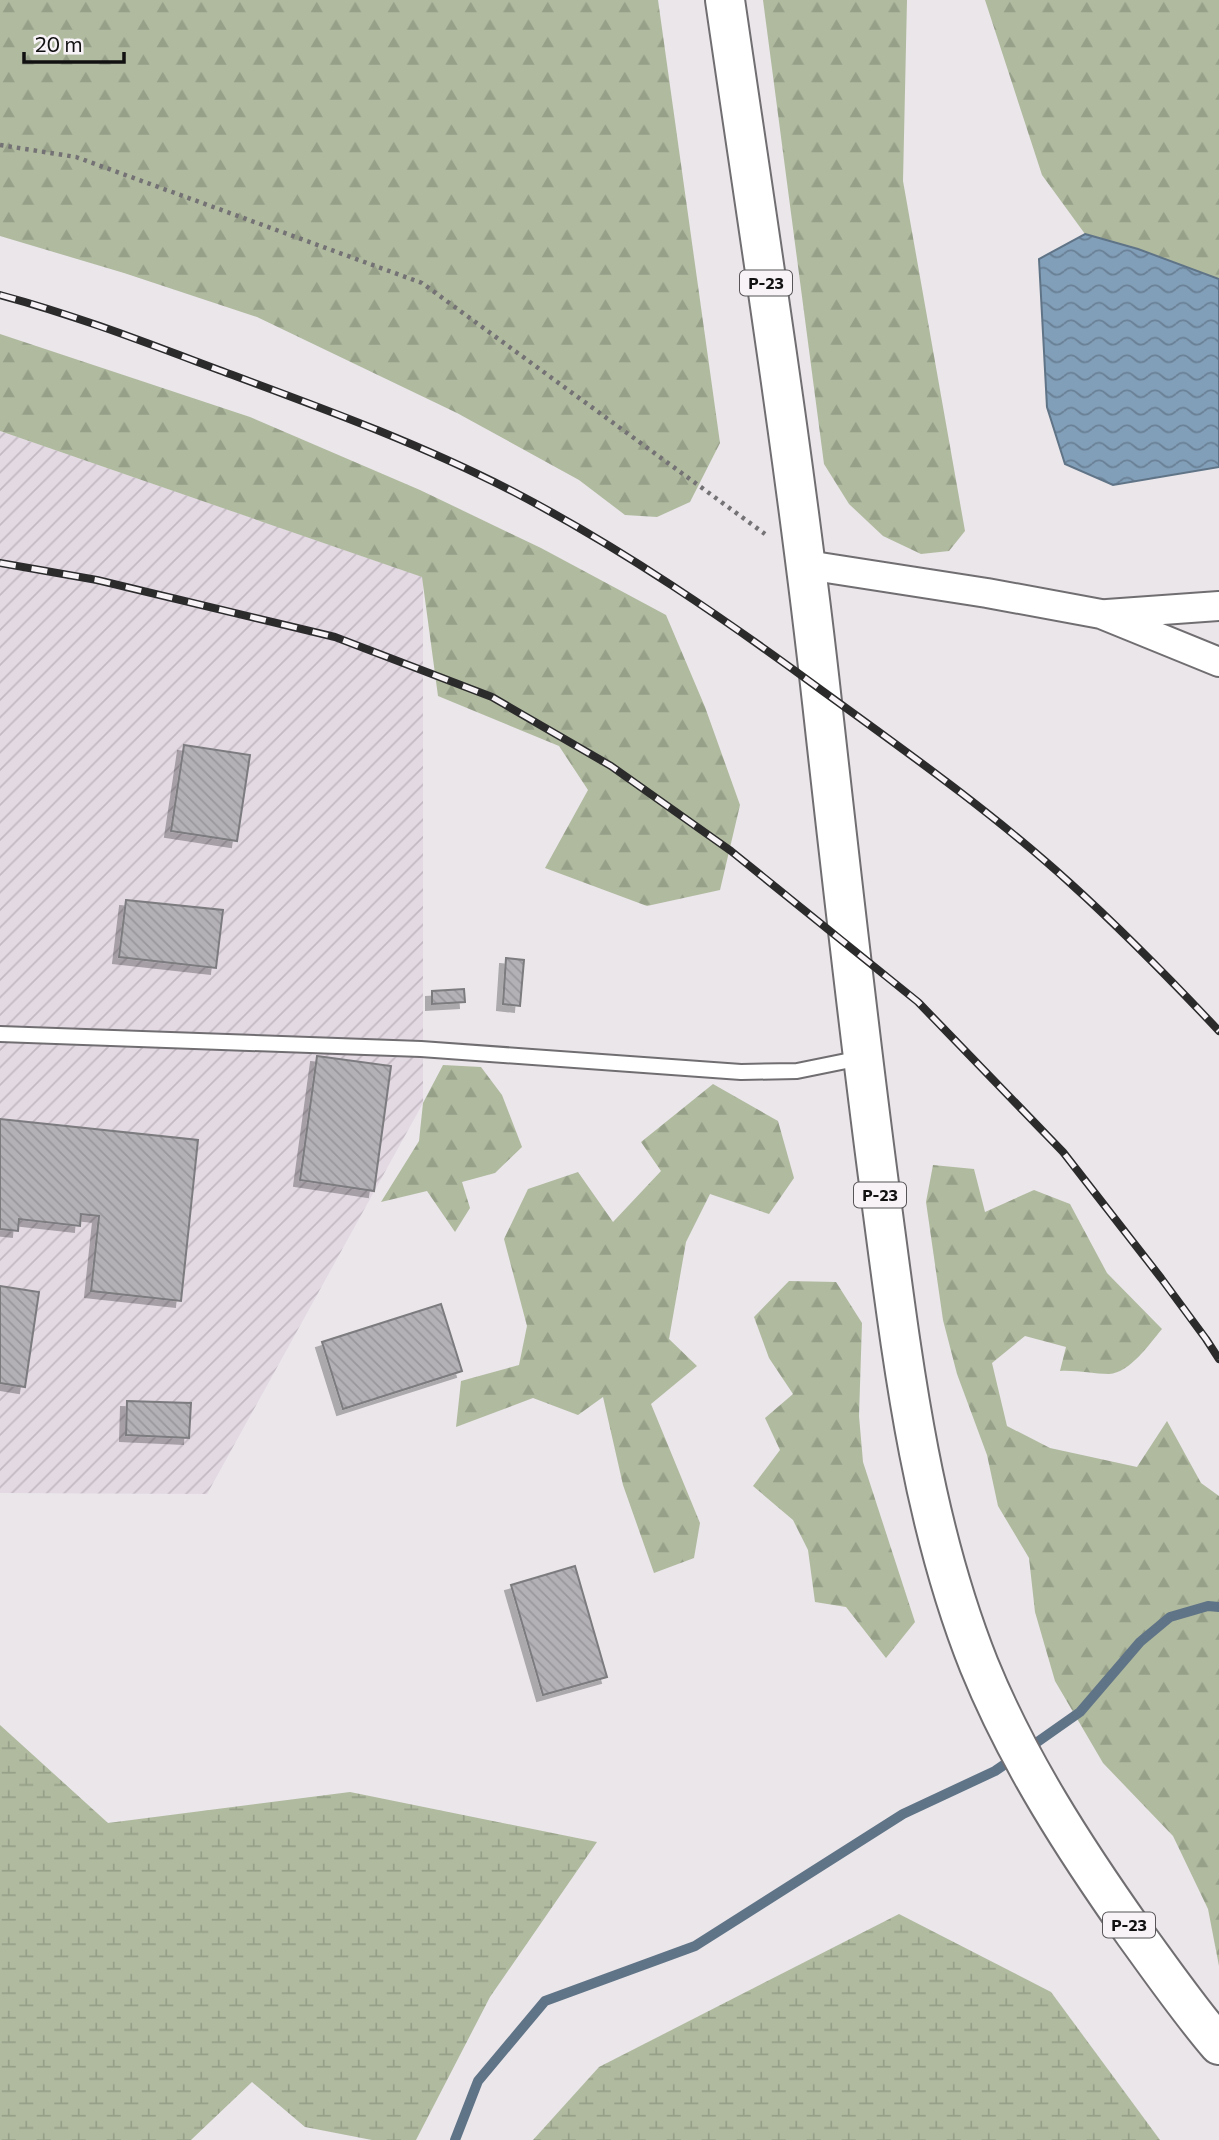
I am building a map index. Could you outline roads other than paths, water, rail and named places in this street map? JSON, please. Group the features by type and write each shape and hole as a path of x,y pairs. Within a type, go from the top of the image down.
{"main road":[{"name":"Р-23","path":"725,0 807,565 862,1058 908,1390 933,1517 956,1599 979,1664 1006,1725 1047,1801 1100,1884 1219,2045"}],"street":[{"path":"807,565 988,593 1101,614 1219,662"},
{"path":"1101,614 1219,606"}],"lane":[{"path":"0,1034 421,1049 741,1072 797,1071 862,1058"}],"water":[{"path":"1085,234 1138,249 1219,279 1219,467 1113,485 1065,464 1047,407 1039,259"}],"waterway":[{"path":"1026,1750 1080,1712 1140,1642 1170,1617 1208,1606 1219,1607"},
{"path":"455,2140 478,2081 545,2001 695,1946 903,1814 995,1771 1014,1758"}],"railway":[{"path":"0,295 111,330 368,426 478,474 594,537 749,638 980,808 1041,857 1089,901 1219,1031"},
{"path":"0,563 97,580 335,637 492,697 611,766 731,851 918,1002 1063,1152 1161,1278 1219,1359"}]}
